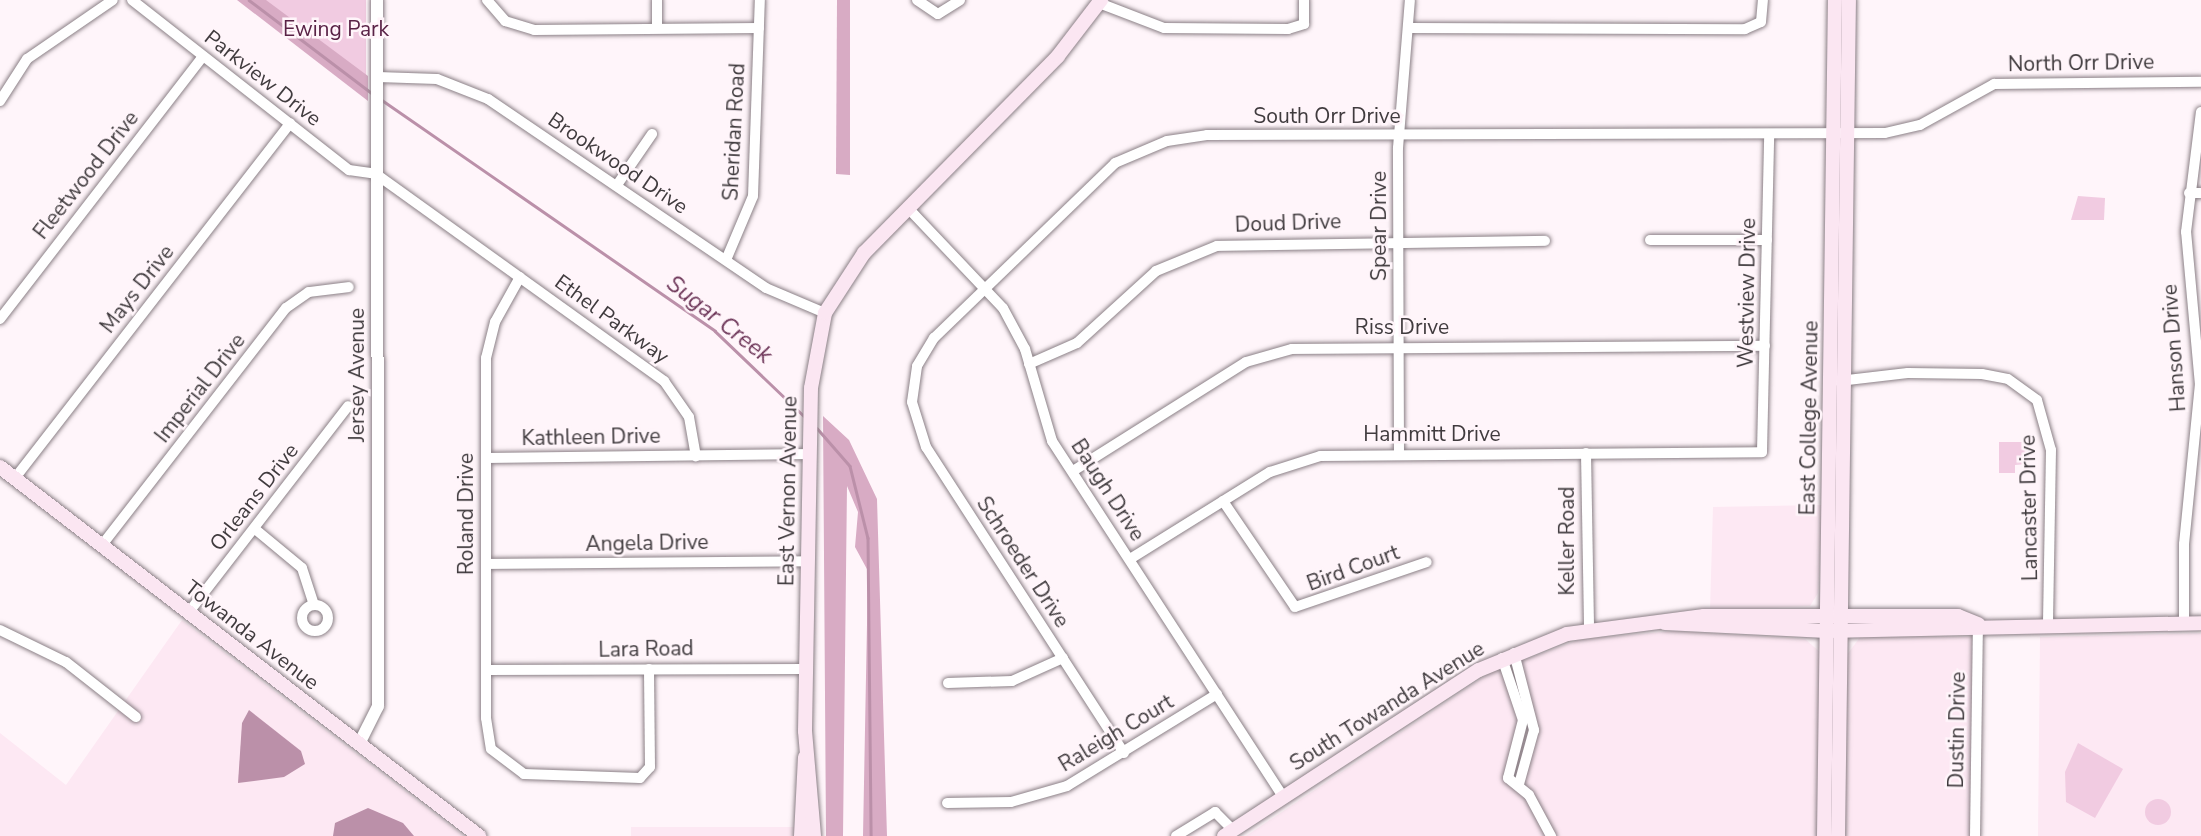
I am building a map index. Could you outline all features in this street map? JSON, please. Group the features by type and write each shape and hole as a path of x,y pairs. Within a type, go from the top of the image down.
{"main road":[{"name":"East College Avenue","path":"1835,0 1840,134 1834,623 1838,836"},
{"name":"East College Avenue","path":"1840,134 1849,0"},
{"name":"East Vernon Avenue","path":"800,836 806,755 811,388 825,313 851,268 1058,56 1100,1"},
{"name":"Towanda Avenue","path":"0,467 478,836"},
{"name":"South Towanda Avenue","path":"1228,833 1508,655 1589,630 1665,623 1834,623 1958,631 1978,624 2201,623"},
{"name":"East College Avenue","path":"1824,836 1834,623"},
{"name":"East Vernon Avenue","path":"806,755 814,836"}],"street":[{"path":"0,102 27,59 113,0"},
{"name":"Parkview Drive","path":"132,0 349,170 376,174"},
{"name":"Jersey Avenue","path":"359,744 378,706 377,0"},
{"path":"487,0 505,21 523,29 657,26 759,28"},
{"path":"657,0 657,26"},
{"name":"Sheridan Road","path":"726,260 753,196 760,0"},
{"path":"917,0 926,11 949,11 960,0"},
{"path":"1100,1 1164,28 1302,26 1304,0"},
{"name":"Spear Drive","path":"1399,453 1399,135 1410,0"},
{"path":"1408,29 1759,24 1763,0"},
{"name":"Fleetwood Drive","path":"2,311 203,56"},
{"name":"Brookwood Drive","path":"378,80 427,78 468,89 779,295 825,313"},
{"name":"North Orr Drive","path":"1840,134 1912,128 1994,84 2201,82"},
{"name":"Hanson Drive","path":"2184,623 2184,544 2200,385 2187,260 2189,193 2201,112"},
{"name":"Mays Drive","path":"15,478 290,123"},
{"path":"617,186 652,134"},
{"name":"Westview Drive","path":"1762,452 1769,134"},
{"name":"South Orr Drive","path":"913,383 934,338 984,286 1095,177 1149,147 1207,135 1840,134"},
{"name":"Ethel Parkway","path":"376,174 670,386 691,422 696,456"},
{"path":"2189,193 2201,193"},
{"name":"Baugh Drive","path":"908,208 984,286 1014,325 1029,364 1047,430 1283,797"},
{"path":"1650,240 1767,240"},
{"name":"Doud Drive","path":"1029,364 1065,351 1147,277 1195,252 1250,242 1545,241"},
{"name":"Roland Drive","path":"520,278 495,322 487,352 486,726 496,756 531,775 640,778 648,773 649,668"},
{"name":"Imperial Drive","path":"102,545 286,308 309,292 349,287"},
{"name":"Riss Drive","path":"1073,471 1257,358 1303,348 1765,346"},
{"name":"Lancaster Drive","path":"1837,381 1908,373 1982,374 2008,379 2037,400 2051,450 2048,624"},
{"name":"Schroeder Drive","path":"913,383 912,411 926,447 1124,753"},
{"name":"Orleans Drive","path":"189,612 348,406"},
{"name":"Hammitt Drive","path":"1130,559 1223,501 1307,459 1399,453 1762,452"},
{"path":"696,456 810,453"},
{"name":"Keller Road","path":"1586,453 1589,630"},
{"name":"Kathleen Drive","path":"486,458 696,456"},
{"name":"Bird Court","path":"1223,501 1290,606 1427,562"},
{"path":"255,528 302,568 314,605"},
{"name":"Angela Drive","path":"486,564 808,561"},
{"name":"Dustin Drive","path":"1975,836 1978,624"},
{"path":"0,630 66,662 136,717"},
{"path":"1508,655 1523,720 1508,778 1519,784 1551,836"},
{"path":"1508,655 1534,730 1519,784"},
{"path":"948,683 1012,681 1063,658"},
{"name":"Lara Road","path":"486,670 806,669"},
{"name":"Raleigh Court","path":"947,803 1038,796 1089,776 1217,694"},
{"path":"1176,836 1215,812 1228,833"}],"shaded area":[{"path":"237,0 266,0 368,76 368,101"},
{"path":"837,0 850,0 850,175 836,174"},
{"path":"823,416 849,440 877,499 887,836 863,836 868,571 855,547 858,512 847,486 843,836 826,836"},
{"path":"1823,505 1818,593 1810,606 1710,611 1713,507"},
{"path":"182,620 464,836 0,836 0,733 66,785"},
{"path":"1674,631 1805,639 1821,653 1819,836 1246,836 1491,672 1581,639"},
{"path":"2201,633 2201,836 2038,836 2040,637"},
{"path":"1861,636 1972,637 1971,836 1843,836 1846,656"},
{"path":"249,710 301,751 305,764 284,777 238,783 242,723"},
{"path":"368,808 403,823 414,836 333,836 335,823"},
{"path":"631,827 797,827 796,836 631,836"}],"green space":[{"name":"Ewing Park","path":"249,0 366,0 366,89"},
{"path":"2078,196 2105,198 2104,220 2071,220"},
{"path":"1999,442 2026,442 2026,464 2015,465 2015,473 1999,473"},
{"path":"2078,743 2123,769 2095,818 2066,802 2065,772"},
{"path":"2158,799 2167,803 2171,812 2167,821 2158,825 2149,821 2145,812 2149,803"}],"waterway":[{"name":"Sugar Creek","path":"249,0 373,94"},
{"name":"Sugar Creek","path":"382,100 715,331 804,416"},
{"name":"Sugar Creek","path":"817,428 850,466 868,538 871,836"}]}
